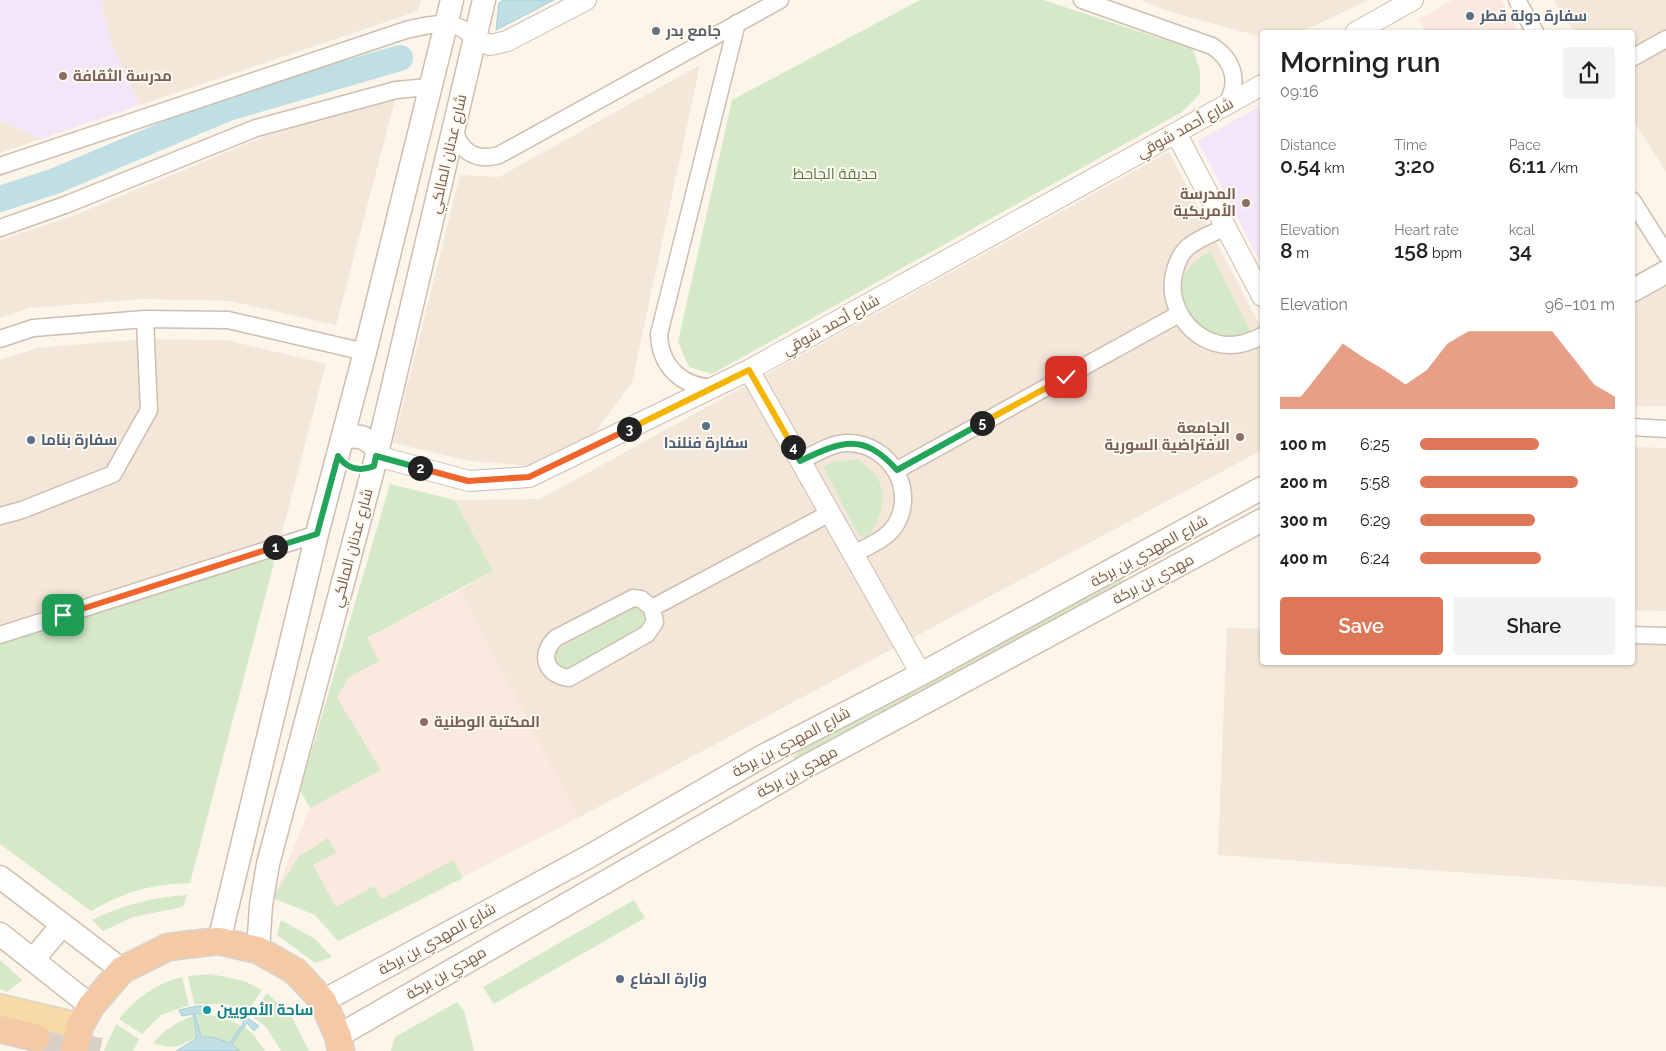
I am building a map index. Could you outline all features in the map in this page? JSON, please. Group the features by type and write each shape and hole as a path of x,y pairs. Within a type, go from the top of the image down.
{"highway":[{"path":"74,1051 85,1016 122,970 168,946 219,941 258,950 295,971 323,1002 340,1044"},
{"path":"0,1029 37,1038"}],"main road":[{"path":"219,941 317,534 365,352 452,0"},
{"name":"شارع عدنان المالكي","path":"258,950 261,905 268,864 376,457 484,0"},
{"path":"1635,289 1666,272"},
{"path":"362,438 376,457 361,470 354,469 342,462 340,446 362,438"},
{"name":"شارع المهدي بن بركة","path":"323,1002 588,857 763,756 921,674 1260,489"},
{"name":"مهدي بن بركة","path":"340,1044 400,1000 808,766 1260,521"},
{"path":"1192,527 1201,538 1203,553"},
{"path":"1166,542 1167,556 1176,567"},
{"path":"0,877 122,970"},
{"path":"33,960 62,925"},
{"path":"0,934 33,960 85,1016"},
{"path":"381,970 400,1000"},
{"path":"0,1006 85,1016"}],"street":[{"path":"0,166 406,30 426,25 446,24 462,28 474,39 490,45 506,41 586,0"},
{"path":"454,128 460,145 467,152 487,159 499,156 780,0"},
{"path":"1082,0 1220,50 1230,64 1234,81 1231,98 1226,105"},
{"path":"1360,30 1413,0"},
{"path":"1517,0 1533,30"},
{"path":"716,388 691,384 670,369 660,346 659,334 737,24"},
{"path":"1635,56 1666,39"},
{"name":"شارع أحمد شوقي","path":"376,457 468,481 529,477 716,388 1260,86"},
{"path":"0,228 65,206 256,128 396,90 429,87"},
{"path":"1176,133 1260,292"},
{"path":"1635,205 1666,254"},
{"path":"1226,227 1188,247 1177,263 1173,276 1173,296 1179,314 1191,330 1212,342 1229,345 1248,342 1260,337"},
{"path":"897,470 1179,314"},
{"path":"0,516 22,510 113,474 149,410 145,319"},
{"path":"0,339 33,328 145,319 228,320 365,352"},
{"path":"749,370 921,674"},
{"path":"1635,427 1666,429"},
{"path":"800,461 828,448 846,443 865,445 883,454 897,470 902,487 902,509 895,525 885,537 854,554"},
{"path":"652,608 830,513"},
{"path":"0,635 317,534"},
{"path":"641,599 652,608 655,622 647,634 578,674 569,678 560,677 551,672 546,664 545,654 549,645 556,638 626,600 641,599"},
{"path":"1635,635 1666,636"}],"shaded area":[{"name":"مدرسة الثقافة","path":"0,0 103,0 102,6 112,46 140,105 40,139 0,120"},
{"path":"103,0 421,0 418,11 140,105 112,46 102,6"},
{"path":"1140,0 1368,0 1306,30 1260,30 1260,36 1171,12"},
{"path":"1453,0 1501,0 1518,30 1425,30 1419,19"},
{"path":"1554,0 1666,0 1666,172 1635,123 1635,30 1574,30"},
{"path":"700,65 632,382 592,437 531,466 470,461 393,443 460,175 499,177"},
{"path":"396,96 336,325 230,301 144,299 29,308 0,318 0,240 75,215 263,137"},
{"name":"المدرسة الأمريكية","path":"1260,106 1260,262 1198,141"},
{"path":"0,120 40,139 0,153"},
{"path":"1169,152 1260,325 1260,451 578,818 460,590 493,571 455,500 540,499"},
{"path":"1666,287 1666,406 1635,406 1635,305"},
{"path":"145,339 226,340 326,364 274,563 264,550 0,641 0,360 37,348"},
{"path":"1635,447 1666,448 1666,611 1635,610"},
{"name":"المكتبة الوطنية","path":"460,590 578,818 338,941 315,915 273,898 310,808 300,790 342,651"},
{"path":"1227,628 1260,629 1260,665 1635,665 1635,641 1666,642 1666,887 1218,855"}],"green space":[{"name":"حديقة الجاحظ","path":"920,0 1043,0 1193,49 1200,71 1200,94 1182,112 712,374 689,367 678,342 732,100"},
{"path":"1210,251 1252,334 1240,338 1218,338 1201,330 1188,313 1181,293 1181,283 1186,271 1192,264"},
{"path":"857,459 876,476 883,496 879,516 867,538 858,535 823,466"},
{"path":"390,484 455,500 493,571 367,638 379,661 348,678 337,698 381,770 310,808 300,790"},
{"path":"264,550 274,563 190,883 162,885 138,890 116,898 91,911 0,844 0,641"},
{"path":"1119,572 1126,584 799,761 793,757 801,750"},
{"path":"634,608 643,608 647,615 644,629 563,673 555,661 560,648"},
{"path":"328,838 336,853 313,865 336,907 374,886 382,899 453,860 463,878 338,941 315,915 273,898 298,857"},
{"path":"187,895 183,907 133,917 103,931 92,920 138,903"},
{"path":"634,900 645,918 494,1004 483,987"},
{"path":"281,920 315,939 332,957 315,963 277,935"},
{"path":"0,960 22,980 7,992 0,989"},
{"path":"211,974 244,981 262,990 247,1013 227,1004 194,1004 188,976"},
{"path":"182,977 189,1005 161,1015 142,1034 119,1019 147,993 163,983"},
{"path":"267,993 292,1017 309,1051 281,1051 266,1027 252,1016"},
{"path":"457,1002 464,1011 474,1051 391,1051 395,1037"},
{"path":"200,1014 225,1017 241,1026 230,1043 212,1037 200,1037 196,1016"},
{"path":"193,1016 197,1038 172,1047 153,1043 171,1027"},
{"path":"116,1024 139,1039 133,1051 104,1051"},
{"path":"244,1027 253,1034 265,1051 240,1051 232,1044"}],"water":[{"path":"504,0 554,0 496,30 499,3"},
{"path":"205,1006 205,1013 195,1014 201,1037 212,1037 230,1043 244,1022 236,1017 237,1011 259,1026 254,1031 247,1023 232,1044 240,1051 176,1051 197,1038 193,1014 182,1016 179,1010"}],"waterway":[{"path":"0,199 55,181 228,108 400,58"}],"tunnel":[{"path":"37,1038 100,1051"}],"place":[{"name":"سفارة دولة قطر","path":"1470,16"},
{"name":"جامع بدر","path":"656,31"},
{"name":"مدرسة الثقافة","path":"63,76"},
{"name":"المدرسة الأمريكية","path":"1246,203"},
{"name":"سفارة فنلندا","path":"706,426"},
{"name":"الجامعة الافتراضية السورية","path":"1240,437"},
{"name":"سفارة بناما","path":"31,440"},
{"name":"المكتبة الوطنية","path":"424,722"},
{"name":"وزارة الدفاع","path":"620,979"},
{"name":"ساحة الأمويين","path":"207,1010"}],"route":[{"path":"63,615 317,534 338,456 348,466 361,470 374,466 376,456 468,481 529,477 716,388 749,370 800,461 828,448 846,443 865,445 883,454 897,470 1066,377"}]}
